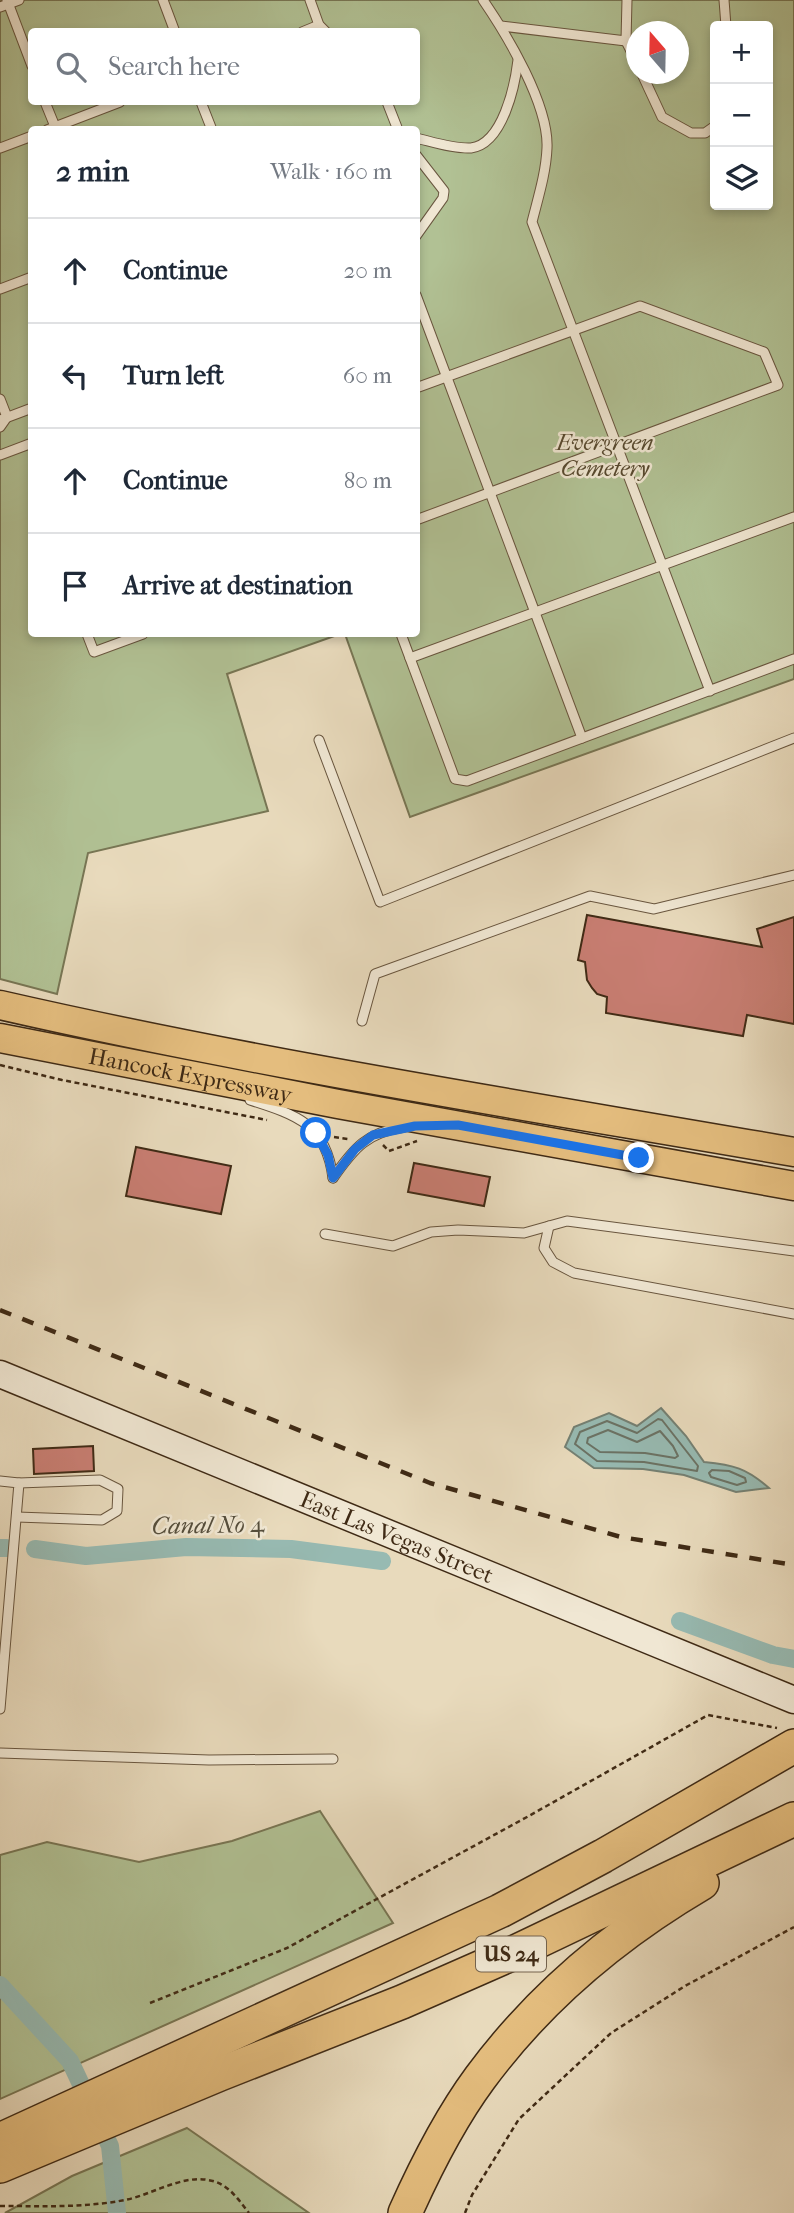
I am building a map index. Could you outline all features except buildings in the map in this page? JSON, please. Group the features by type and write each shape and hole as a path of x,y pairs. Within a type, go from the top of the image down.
{"highway":[{"name":"US 24","path":"0,2120 150,2058 347,1983 500,1911 603,1856 748,1772 788,1737"},
{"name":"US 24","path":"0,2166 497,1961 794,1819"},
{"path":"405,2213 438,2144 479,2080 549,2000 584,1967 641,1922 794,1828"},
{"path":"0,2140 347,1983"}],"main road":[{"name":"Hancock Expressway","path":"0,1005 346,1075 794,1152"},
{"name":"Hancock Expressway","path":"0,1038 794,1186"}],"street":[{"name":"East Las Vegas Street","path":"0,1374 794,1700"}],"lane":[{"path":"19,0 5,4 28,57"},
{"path":"163,0 174,28"},
{"path":"310,0 323,28"},
{"path":"483,0 519,59 545,126 546,157 533,222 710,691"},
{"path":"626,21 627,0"},
{"path":"724,0 726,21"},
{"path":"501,26 626,41"},
{"path":"420,139 472,148 483,142 501,124 515,86 519,59"},
{"path":"647,84 662,117 691,133 705,133 710,130"},
{"path":"46,105 52,126"},
{"path":"60,126 113,105"},
{"path":"202,105 210,126"},
{"path":"388,105 396,126"},
{"path":"0,148 28,138"},
{"path":"420,160 444,191 443,198 420,230"},
{"path":"0,289 28,278"},
{"path":"420,306 582,738"},
{"path":"420,386 640,306 764,352 779,385 420,519"},
{"path":"0,399 4,419 0,427"},
{"path":"4,419 28,410"},
{"path":"0,455 28,444"},
{"path":"410,658 794,517"},
{"path":"88,637 94,652 135,637"},
{"path":"402,637 455,779 467,781 794,659"},
{"path":"319,740 380,902 794,738"},
{"path":"362,1021 374,974 590,896 654,909 794,875"},
{"path":"154,1068 233,1094"},
{"path":"246,1098 285,1111 308,1124 324,1143 333,1178 355,1149 373,1135 415,1126 458,1125"},
{"path":"325,1234 393,1246 430,1232 458,1230 524,1233 567,1222 794,1251"},
{"path":"549,1226 544,1248 553,1262 574,1273 794,1314"},
{"path":"0,1481 19,1483 100,1480 118,1489 117,1511 102,1520 17,1517"},
{"path":"0,1709 19,1483"},
{"path":"0,1753 209,1760 333,1759"}],"path":[{"path":"150,2003 287,1948 539,1811 708,1715 788,1737"},
{"path":"465,2213 472,2195 519,2119 611,2033 685,1986 794,1927"},
{"path":"0,2206 103,2204 128,2200 195,2178 226,2186 249,2213"}],"green space":[{"name":"Evergreen Cemetery","path":"0,0 794,0 794,679 410,817 346,637 420,637 420,126 28,126 28,637 332,637 227,674 268,811 88,853 57,994 0,979"},
{"path":"320,1811 393,1923 0,2099 0,1855 47,1842 139,1862 232,1841"},
{"path":"187,2128 309,2213 5,2213 72,2176"}],"water":[{"path":"661,1408 686,1436 704,1462 739,1469 769,1488 736,1492 684,1475 643,1469 594,1468 565,1447 574,1427 609,1413 637,1426"}],"waterway":[{"name":"Canal No 4","path":"35,1549 86,1556 186,1547 291,1549 382,1561"},
{"name":"Canal No 4","path":"0,1548 7,1548"},
{"name":"Canal No 4","path":"680,1621 773,1655 794,1659"},
{"path":"0,1985 70,2061 110,2146 117,2213"}],"railway":[{"path":"0,1310 430,1483 621,1537 794,1565"}],"route":[{"path":"316,1133 324,1143 333,1178 355,1149 373,1135 415,1126 458,1125 639,1158"}]}
